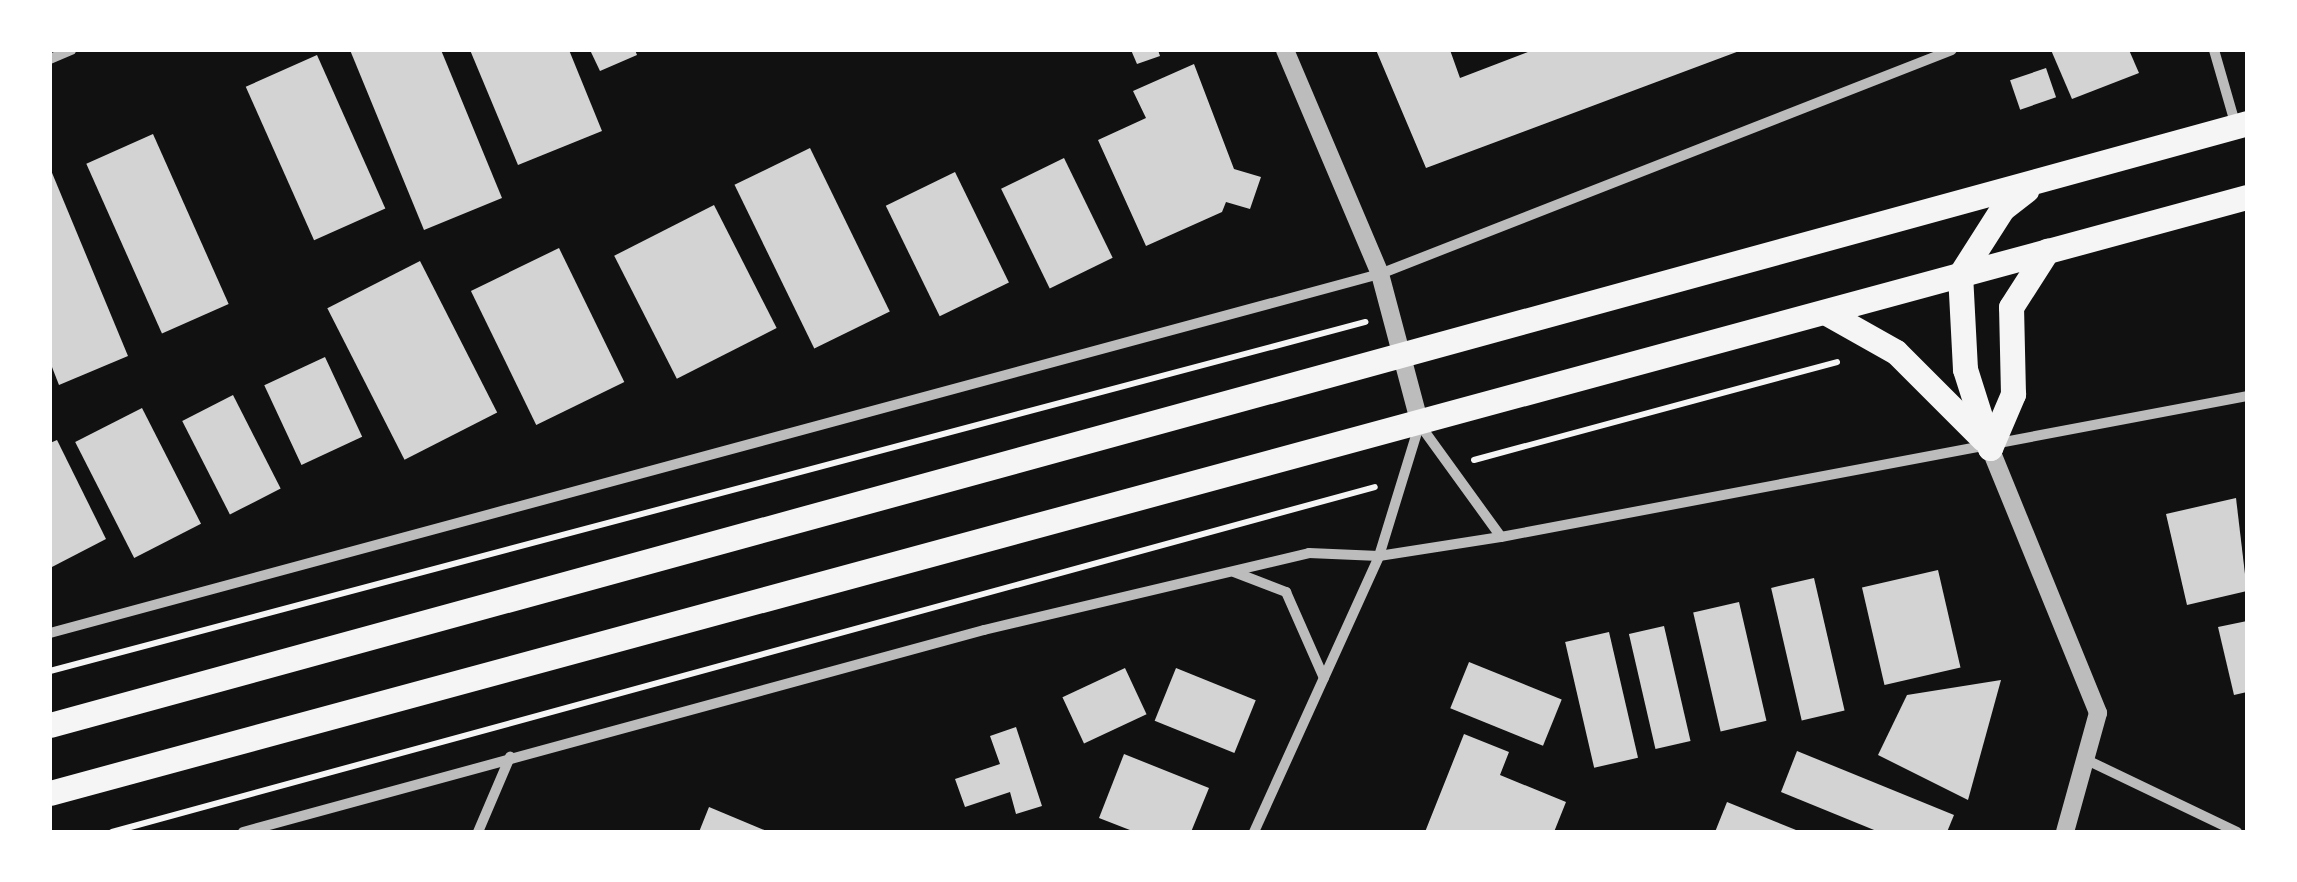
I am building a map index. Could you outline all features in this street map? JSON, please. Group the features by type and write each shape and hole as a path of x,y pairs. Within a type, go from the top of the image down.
{"main road":[{"path":"50,725 1402,361 2242,125"},
{"path":"1990,448 1965,369 1960,275 2002,210 2034,184"},
{"path":"50,793 2247,198"},
{"path":"1990,448 2013,394 2011,308 2047,251"},
{"path":"1825,312 1896,352 1990,448"}],"street":[{"path":"50,59 72,50"},
{"path":"1285,50 1380,274 1420,424 1501,537"},
{"path":"50,634 1380,274 1952,50"},
{"path":"2214,50 2242,125"},
{"path":"243,832 510,757 1309,554 1379,556 1501,537 1990,448 2247,396"},
{"path":"1254,832 1379,556 1420,424"},
{"path":"1990,448 2080,655 2098,713 2091,762 2066,832"},
{"path":"1233,572 1286,592 1324,678"},
{"path":"478,832 510,757"},
{"path":"2091,762 2237,832"}],"path":[{"path":"50,671 1390,315"},
{"path":"1450,466 1837,362"},
{"path":"112,832 1402,479"}],"building":[{"path":"350,50 441,50 502,198 424,230"},
{"path":"470,50 569,50 602,131 518,165"},
{"path":"590,50 635,50 637,55 600,71"},
{"path":"1131,50 1158,50 1160,56 1137,64"},
{"path":"1376,50 1450,50 1460,78 1533,50 1742,50 1426,168"},
{"path":"2051,50 2129,50 2139,73 2072,99"},
{"path":"317,55 385,208 314,240 246,87"},
{"path":"1194,64 1234,169 1261,177 1250,209 1226,202 1222,212 1146,246 1098,140 1146,118 1133,91"},
{"path":"2046,68 2056,97 2020,110 2010,80"},
{"path":"153,134 229,304 162,334 86,164"},
{"path":"810,148 890,312 814,348 735,185"},
{"path":"1064,158 1113,258 1050,288 1001,189"},
{"path":"50,168 128,356 59,385 50,362"},
{"path":"955,172 1009,283 940,316 886,206"},
{"path":"714,205 777,328 677,379 614,256"},
{"path":"559,248 624,382 536,425 471,291"},
{"path":"420,261 497,412 405,460 327,308"},
{"path":"325,357 362,437 301,465 264,385"},
{"path":"233,395 281,489 230,514 182,421"},
{"path":"142,408 201,524 134,558 75,442"},
{"path":"57,440 106,539 50,568 50,443"},
{"path":"2236,498 2247,591 2187,605 2166,514"},
{"path":"1938,570 1960,667 1884,685 1862,588"},
{"path":"1814,578 1845,711 1802,720 1771,588"},
{"path":"1739,602 1766,721 1721,731 1693,613"},
{"path":"2247,621 2247,692 2234,695 2218,627"},
{"path":"1664,626 1691,741 1655,749 1629,634"},
{"path":"1609,632 1638,758 1594,768 1565,642"},
{"path":"1469,662 1562,699 1543,746 1450,708"},
{"path":"1125,668 1147,714 1084,743 1062,697"},
{"path":"1176,668 1256,700 1234,753 1155,721"},
{"path":"2001,680 1968,800 1878,755 1907,695"},
{"path":"1016,727 1042,806 1016,814 1010,792 965,807 955,779 1000,764 990,736"},
{"path":"1464,734 1509,752 1500,775 1566,802 1554,832 1425,832"},
{"path":"1797,751 1954,815 1947,832 1879,832 1781,792"},
{"path":"1124,754 1209,788 1191,832 1135,832 1099,818"},
{"path":"1727,802 1801,832 1715,832"},
{"path":"709,807 769,832 699,832"}]}
